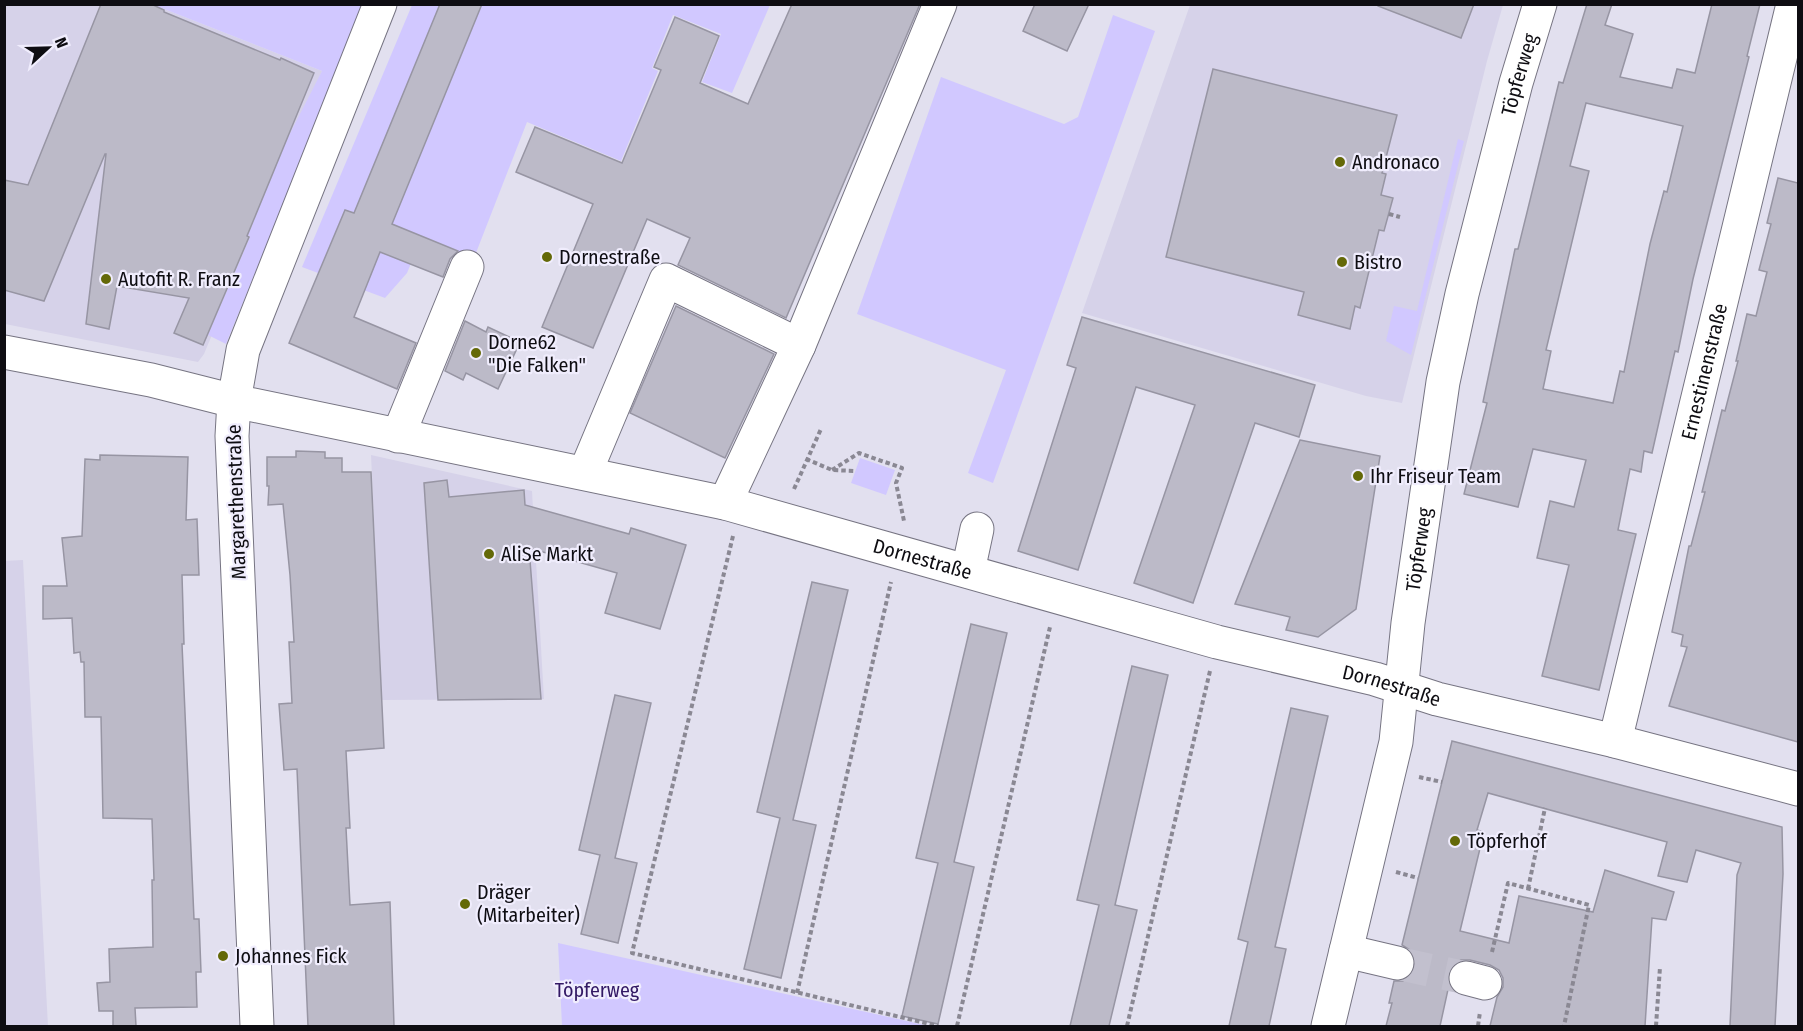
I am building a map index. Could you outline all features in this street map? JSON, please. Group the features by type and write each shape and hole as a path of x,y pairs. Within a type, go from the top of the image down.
{"street":[{"name":"Margarethenstraße","path":"257,1026 232,436 234,401 243,350 380,4"},
{"path":"732,506 940,4"},
{"name":"Töpferweg","path":"1328,1026 1396,742 1408,624 1443,382 1462,294 1540,4"},
{"name":"Ernestinenstraße","path":"1616,741 1793,4"},
{"path":"398,436 467,267"},
{"path":"585,473 666,280 799,345"},
{"name":"Dornestraße","path":"4,352 151,380 234,401 585,473 732,506 1217,642 1375,679 1437,699 1616,741 1798,789"},
{"path":"968,571 977,529"},
{"path":"1346,951 1397,963"}],"path":[{"path":"1389,214 1400,217"},
{"path":"780,520 821,429"},
{"path":"797,993 904,555 894,482 902,468 859,453 832,470"},
{"path":"806,459 832,470 856,471"},
{"path":"732,506 632,953 938,1026"},
{"path":"957,1026 1056,597"},
{"path":"1127,1026 1217,642"},
{"path":"1409,775 1442,782"},
{"path":"1528,889 1545,808"},
{"path":"1387,869 1418,878"},
{"path":"1478,1026 1475,980 1508,883 1589,905 1564,1026"},
{"path":"1656,1026 1659,967"}],"shaded area":[{"path":"4,5 154,5 322,71 204,354 198,362 5,324"},
{"path":"1190,5 1503,5 1402,403 1366,396 1082,313"},
{"path":"371,455 532,491 544,699 382,700"},
{"path":"23,560 48,1026 5,1026 4,561"}],"green space":[{"path":"154,5 365,5 226,344 208,335 250,237 248,235 281,151 322,71"},
{"path":"412,5 770,5 732,93 702,82 721,34 673,15 652,68 658,71 621,161 527,122 474,258 422,237 407,273 385,298 302,267"},
{"path":"1113,15 1155,31 993,483 968,473 1006,370 857,314 941,77 1064,124 1078,117"},
{"path":"1458,139 1464,141 1411,355 1386,341 1394,306 1417,311"},
{"path":"860,458 895,470 886,495 851,483"},
{"name":"Töpferweg","path":"558,943 929,1026 562,1026"}],"building":[{"path":"101,4 151,4 164,12 314,73 203,345 174,333 189,298 117,286 109,329 86,324 106,154 44,301 4,290 4,180 28,185"},
{"path":"440,4 482,4 392,224 458,251 450,259 443,277 380,252 354,317 416,343 397,389 289,343 345,210 354,213"},
{"path":"792,4 920,4 786,318 678,265 690,238 647,219 593,348 542,327 593,204 516,172 535,127 622,163 661,70 654,67 675,17 719,36 700,83 748,104"},
{"path":"1035,4 1089,4 1067,51 1023,31"},
{"path":"1378,4 1474,4 1461,38 1378,6"},
{"path":"1587,4 1612,4 1605,25 1633,34 1620,77 1672,88 1677,69 1695,73 1712,4 1760,4 1652,453 1644,451 1641,472 1630,469 1618,530 1636,534 1599,690 1542,676 1569,565 1537,558 1550,501 1574,507 1586,460 1533,449 1518,507 1464,494 1487,403 1483,402 1515,249 1518,249 1559,82 1563,83","holes":["1586,103 1683,126 1667,192 1664,191 1650,244 1624,372 1620,371 1613,403 1543,389 1551,351 1546,350 1589,171 1570,166"]},
{"path":"1213,69 1397,115 1382,173 1386,174 1381,195 1393,198 1384,231 1379,230 1360,308 1355,306 1350,329 1298,315 1304,292 1166,257"},
{"path":"1778,178 1798,183 1798,742 1669,706 1687,647 1681,646 1683,635 1672,632 1689,546 1691,546 1705,492 1702,492 1722,410 1725,411 1738,361 1736,361 1747,314 1756,316 1767,272 1759,270 1771,224 1767,223"},
{"path":"676,306 774,354 725,458 630,413"},
{"path":"1082,317 1315,385 1299,437 1255,423 1193,603 1134,583 1195,405 1136,387 1078,570 1018,551 1076,368 1067,365"},
{"name":"Dorne62 \"Die Falken\"","path":"465,321 486,332 488,327 520,342 498,389 466,373 463,380 445,371"},
{"path":"1300,440 1380,456 1356,609 1318,637 1286,630 1290,617 1235,604"},
{"path":"296,451 325,452 325,458 342,458 342,472 371,472 384,748 346,751 350,828 346,828 350,905 390,902 394,1026 308,1026 297,769 284,770 279,704 292,703 289,642 294,642 290,575 283,504 268,505 269,486 267,486 267,457 296,457"},
{"path":"100,455 188,457 186,520 197,519 199,575 182,575 184,644 182,644 194,919 199,919 201,972 196,972 197,1007 135,1008 136,1026 113,1026 113,1011 99,1011 97,983 110,982 109,949 153,947 152,819 103,818 101,717 85,717 84,662 81,662 80,652 74,653 72,618 43,619 43,586 67,586 62,538 82,536 85,459 100,460"},
{"path":"447,480 449,497 524,490 525,505 629,534 631,528 686,545 660,629 605,613 617,573 529,548 541,699 438,700 424,483"},
{"path":"812,582 848,590 793,820 816,825 781,978 744,969 780,818 757,812"},
{"path":"971,624 1007,633 954,862 974,867 938,1024 902,1016 938,863 916,858"},
{"path":"1132,666 1168,675 1115,905 1137,910 1109,1026 1070,1026 1099,905 1077,900"},
{"path":"615,695 651,703 615,858 637,863 618,943 581,934 600,855 579,850"},
{"path":"1291,708 1328,716 1275,947 1286,949 1269,1026 1229,1026 1248,942 1238,939"},
{"path":"1452,741 1782,827 1783,874 1775,1026 1730,1026 1737,875 1741,863 1696,850 1687,882 1658,876 1667,842 1488,793 1477,830 1484,832 1460,931 1509,943 1519,896 1593,912 1605,870 1674,892 1666,920 1652,918 1645,1026 1490,1026 1497,997 1503,987 1503,978 1499,970 1490,965 1461,960 1453,964 1448,973 1449,985 1440,1026 1386,1026 1392,1003 1389,1003 1394,981 1403,981 1410,976 1415,967 1415,958 1410,950 1402,945"}],"tunnel":[{"path":"1397,963 1466,978"}],"place":[{"name":"Andronaco","path":"1340,162"},
{"name":"Dornestraße","path":"547,257"},
{"name":"Bistro","path":"1342,262"},
{"name":"Autofit R. Franz","path":"106,279"},
{"name":"Dorne62 \"Die Falken\"","path":"476,353"},
{"name":"Ihr Friseur Team","path":"1358,476"},
{"name":"AliSe Markt","path":"489,554"},
{"name":"Töpferhof","path":"1455,841"},
{"name":"Dräger (Mitarbeiter)","path":"465,904"},
{"name":"Johannes Fick","path":"223,956"}]}
